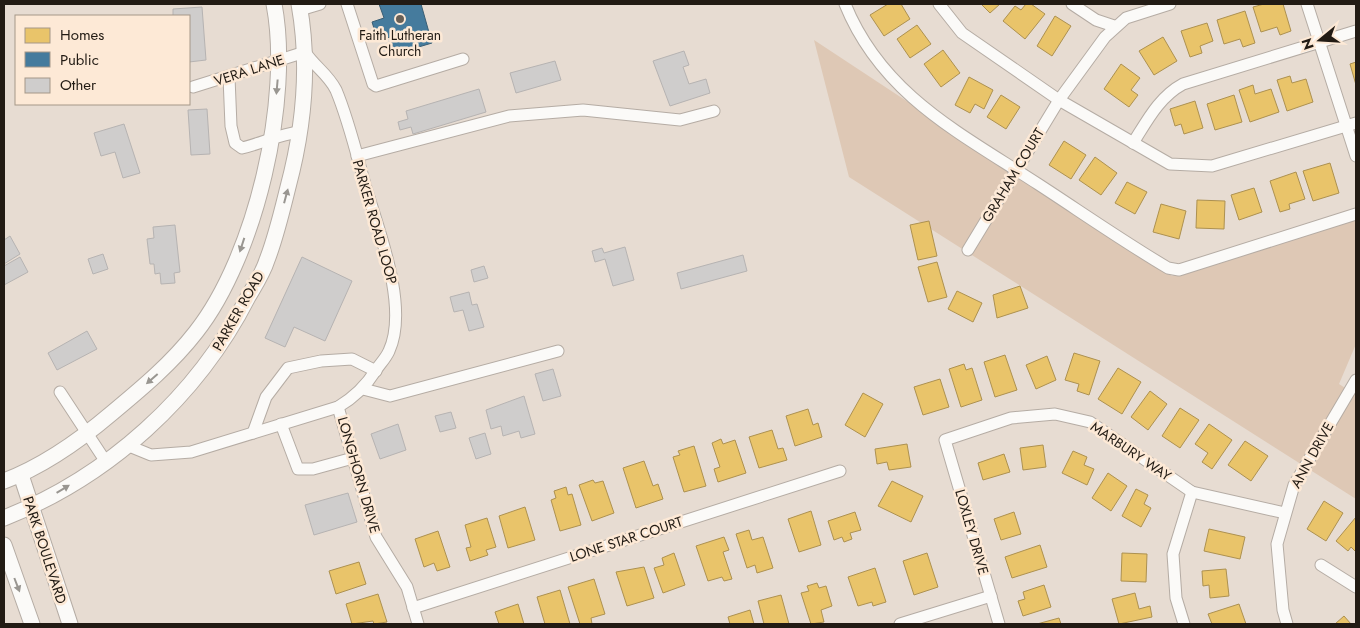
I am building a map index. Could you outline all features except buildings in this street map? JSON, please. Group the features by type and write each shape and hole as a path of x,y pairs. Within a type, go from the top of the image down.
{"main road":[{"name":"PARKER ROAD","path":"4,481 21,475 88,434 166,366 197,330 211,308 241,251 272,138 278,60 278,26 274,4"},
{"name":"PARKER ROAD","path":"4,518 30,508 129,446 166,408 217,350 245,304 267,261 291,178 300,132 304,95 305,52 300,7"},
{"name":"PARK BOULEVARD","path":"21,475 30,508 70,624"},
{"path":"4,545 32,624"}],"street":[{"path":"300,7 320,4"},
{"path":"347,4 373,84 376,86 463,60"},
{"path":"845,4 865,44 881,66 919,105 1160,264 1179,270 1356,214"},
{"path":"939,4 962,33 1059,100 1170,164 1212,166 1351,124"},
{"path":"1072,4 1096,20 1114,26 1126,18 1170,4"},
{"path":"1307,4 1351,124 1356,156"},
{"name":"GRAHAM COURT","path":"968,250 1059,100 1114,26"},
{"path":"1132,143 1159,103 1176,88 1356,32"},
{"name":"VERA LANE","path":"193,87 305,52"},
{"name":"PARKER ROAD LOOP","path":"129,446 151,455 192,452 338,406 353,398 363,389 389,352 395,324 394,290 388,260 335,89 330,80 311,61 305,52"},
{"path":"229,77 234,143 242,148 280,134 300,132"},
{"path":"357,156 508,116 583,110 680,120 714,111"},
{"path":"363,389 390,396 558,351"},
{"path":"254,433 266,397 288,368 321,361 352,359 376,371"},
{"name":"ANN DRIVE","path":"1287,624 1283,610 1277,544 1285,513 1294,485 1356,380"},
{"path":"60,392 106,462"},
{"name":"LONGHORN DRIVE","path":"338,406 376,537 407,587 418,624"},
{"name":"MARBURY WAY","path":"945,440 1011,418 1055,414 1090,422 1192,492 1285,513"},
{"path":"281,424 298,469 313,470 353,458"},
{"name":"LOXLEY DRIVE","path":"945,440 1000,624"},
{"name":"LONE STAR COURT","path":"413,608 840,471"},
{"path":"1184,624 1176,598 1173,554 1192,492"},
{"path":"1322,565 1356,588"},
{"path":"900,624 991,596"}],"shaded area":[{"path":"814,40 1172,276 1356,217 1356,344 1339,384 1356,395 1356,499 849,177"}],"place":[{"name":"Faith Lutheran Church","path":"400,19"}]}
